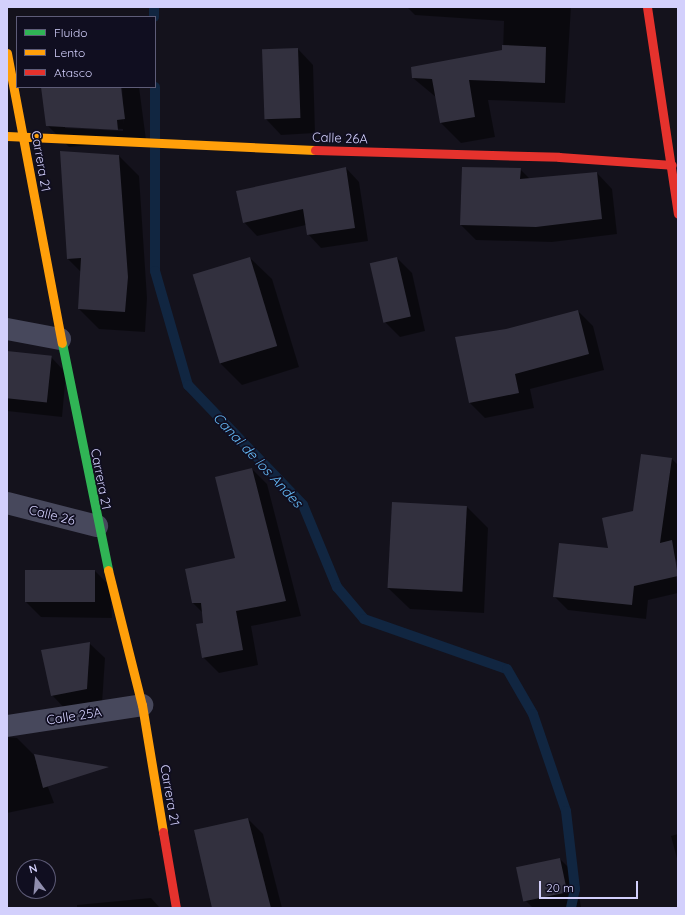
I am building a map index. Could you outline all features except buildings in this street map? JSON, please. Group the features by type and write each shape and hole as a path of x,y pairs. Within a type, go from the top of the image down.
{"street":[{"path":"647,7 672,165 678,214"},
{"name":"Carrera 21","path":"7,53 60,339 98,526 142,705 176,908"},
{"name":"Calle 26A","path":"7,136 205,147 559,157 672,165"},
{"path":"7,329 60,339"},
{"name":"Calle 26","path":"7,503 98,526"},
{"name":"Calle 25A","path":"7,726 142,705"}],"waterway":[{"name":"Canal de los Andes","path":"154,7 154,16"},
{"name":"Canal de los Andes","path":"155,88 155,271 188,385 303,505 337,587 364,619 507,669 533,714 566,811 575,889 571,908"}],"traffic: fast":[{"path":"62,343 108,570"}],"traffic: slow":[{"path":"7,53 62,343"},
{"path":"7,136 315,150"},
{"path":"108,570 142,705 163,832"}],"traffic: jam":[{"path":"647,7 678,214"},
{"path":"315,150 559,157 672,165"},
{"path":"163,832 176,908"}]}
